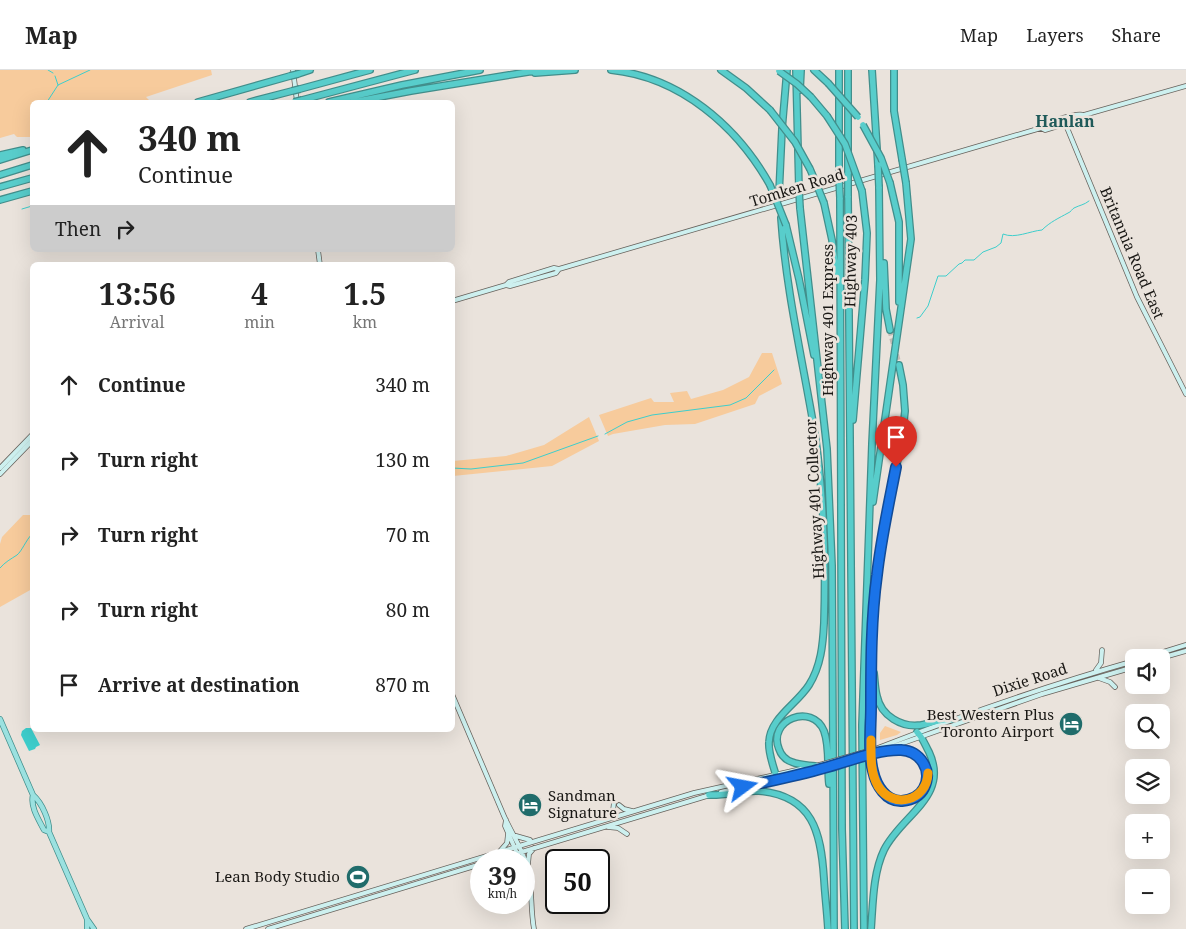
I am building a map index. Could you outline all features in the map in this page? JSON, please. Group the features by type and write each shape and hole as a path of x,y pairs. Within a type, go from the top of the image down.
{"highway":[{"path":"205,100 310,70"},
{"path":"258,100 370,70"},
{"path":"305,100 416,70"},
{"path":"338,100 480,70"},
{"path":"364,100 540,70"},
{"path":"510,75 575,70"},
{"path":"611,70 661,82 698,104 714,116 744,146 770,185 786,225 799,279 820,389"},
{"name":"Highway 403","path":"721,70 746,88 770,110 795,142 810,169 829,222 836,269 841,334"},
{"name":"Highway 403","path":"779,70 811,97 827,116 845,144 862,191 867,234 865,280 850,452"},
{"path":"776,777 769,750 771,732 775,724 810,683 820,658 823,641 824,581 824,534 819,465 788,285 779,194 787,70"},
{"name":"Highway 401 Collector","path":"796,70 800,208 827,449 832,566 834,929"},
{"path":"797,140 802,70"},
{"path":"814,70 828,82 864,125 881,158 890,183 899,222 898,327"},
{"name":"Highway 401 Express","path":"839,70 842,829 845,929"},
{"name":"Highway 401 Express","path":"848,70 854,929"},
{"path":"864,929 862,725 881,224 872,70"},
{"path":"869,522 878,478 911,239 906,183 894,111 894,70"},
{"path":"0,155 30,150"},
{"path":"0,160 30,151"},
{"path":"0,175 30,166"},
{"path":"0,187 30,179"},
{"path":"0,196 30,190"},
{"path":"0,200 30,191"},
{"path":"881,224 884,234 886,309 890,330"},
{"path":"875,751 900,750 918,756 928,773 926,784 922,791 912,799 896,800 884,793 874,777 871,760 872,639 877,575 904,424 905,397 899,365"},
{"path":"872,639 877,698 883,711 894,720 906,725 919,725 946,719 952,720"},
{"path":"815,766 793,763 787,760 779,751 777,741 779,731 784,723 792,717 802,716 811,718 819,723 823,730 826,741 828,784 832,796"},
{"path":"871,929 876,880 884,850 890,840 927,798 935,779 932,760 919,735"},
{"path":"709,795 747,791 774,793 800,805 810,816 818,833 823,856 828,929"}],"main road":[{"path":"294,73 298,100"},
{"name":"Tomken Road","path":"455,300 556,273 559,269 1041,128 1044,124 1063,118 1080,114 1084,115 1186,86"},
{"name":"Tomken Road","path":"1041,128 1045,130 1081,120 1084,115"},
{"name":"Britannia Road East","path":"1063,118 1141,304 1186,394"},
{"path":"0,468 30,437"},
{"path":"0,474 30,443"},
{"path":"1170,650 1186,645"},
{"path":"1094,672 1100,663 1102,650"},
{"path":"1170,655 1186,651"},
{"name":"Dixie Road","path":"919,735 993,704 1125,663"},
{"name":"Dixie Road","path":"507,849 694,793 776,777 875,751 1000,708 1125,669"},
{"path":"1097,677 1110,682 1115,687"},
{"path":"455,701 514,835 518,849"},
{"path":"0,719 33,796 31,802 38,818 44,830 49,832 86,919 94,929"},
{"name":"Dixie Road","path":"532,849 709,795 815,766 822,766"},
{"path":"606,820 613,811 614,802"},
{"path":"619,805 627,810 634,811"},
{"path":"506,820 505,826 517,846"},
{"path":"603,827 618,828 627,834"},
{"path":"502,849 507,843 508,832"},
{"path":"514,835 521,839 532,841"},
{"name":"Dixie Road","path":"246,929 470,860"},
{"path":"268,929 470,867"},
{"path":"533,914 534,929"},
{"path":"86,919 87,929"}],"shaded area":[{"path":"0,70 211,70 212,75 146,97 149,100 30,100 30,137 17,137 14,134 0,138"},
{"path":"762,353 772,353 782,384 759,396 755,404 695,424 665,425 608,436 599,415 651,398 654,402 674,402 670,393 687,391 691,399 723,390 749,377"},
{"path":"589,417 599,441 552,466 455,476 455,461 506,456 544,445"},
{"path":"23,515 30,515 30,590 0,607 0,544 2,537"},
{"path":"885,726 901,732 880,740 880,733"}],"water":[{"path":"30,728 30,732 33,732 40,745 29,751 21,735 22,731"}],"waterway":[{"path":"48,70 53,73"},
{"path":"48,100 58,85 90,70"},
{"path":"55,76 58,85"},
{"path":"917,318 920,317 928,306 938,276 946,276 965,260 974,260 983,252 996,247 1001,243 1003,234 1017,235 1042,230 1051,222 1089,201"},
{"path":"22,209 30,207"},
{"path":"605,434 627,422 652,415 730,405 746,398 774,370"},
{"path":"455,468 471,469 523,463 598,436"},
{"path":"0,568 19,553 30,536"}],"tunnel":[{"path":"890,330 899,365"}],"slow traffic":[{"path":"871,740 871,760 874,777 878,786 892,799 900,801 915,797 924,788 928,773"}],"place":[{"name":"Best Western Plus Toronto Airport","path":"1071,724"},
{"name":"Sandman Signature","path":"530,805"},
{"name":"Lean Body Studio","path":"358,877"}],"district":[{"name":"Hanlan","path":"1065,121"}],"route":[{"path":"743,787 822,769 858,759 875,753 900,750 914,754 922,760 928,773 924,788 912,799 900,801 892,799 878,786 874,777 871,760 871,748 871,667 875,596 882,542 896,467"}]}
